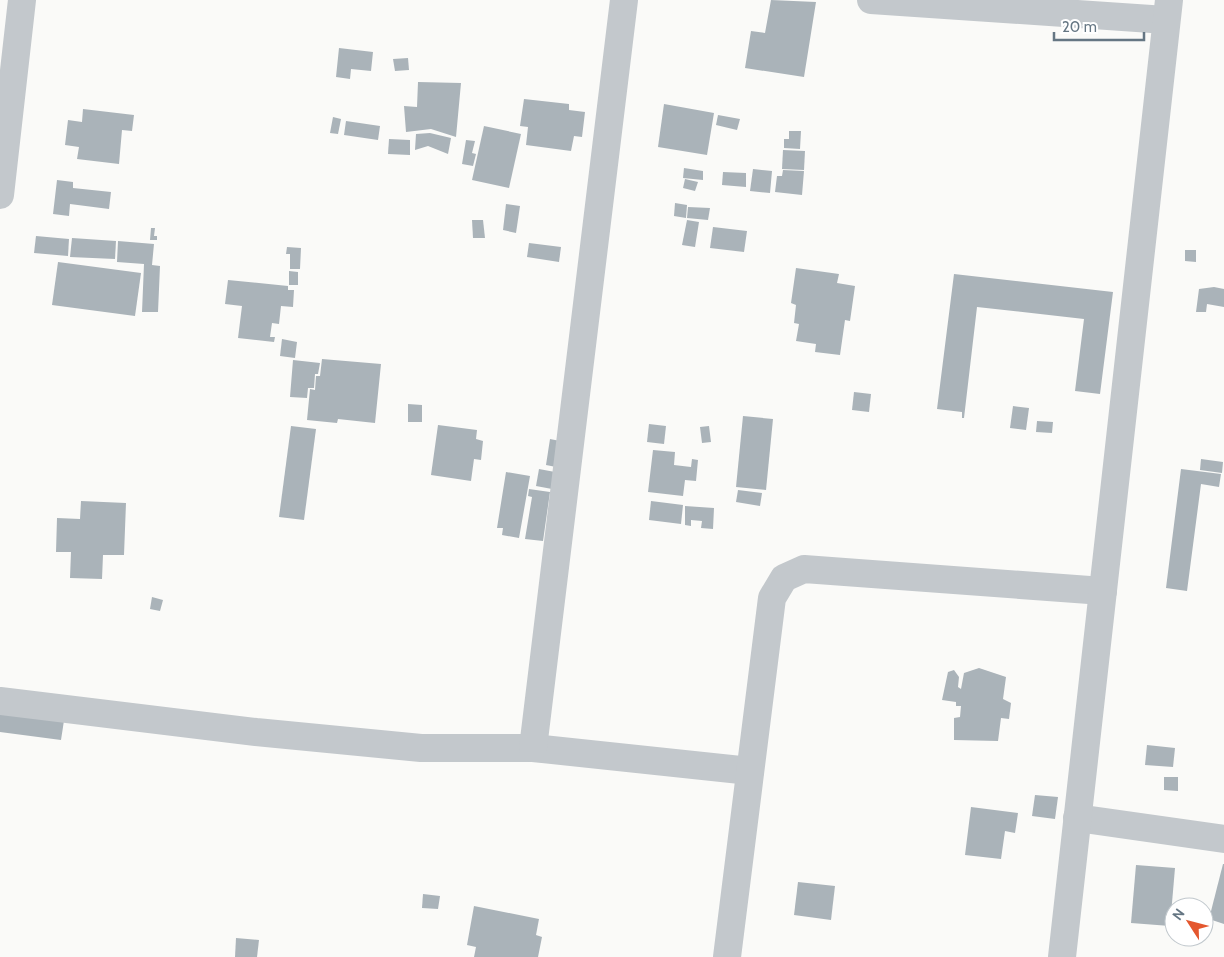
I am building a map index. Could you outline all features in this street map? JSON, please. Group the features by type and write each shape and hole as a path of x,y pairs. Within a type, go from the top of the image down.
{"street":[{"path":"0,194 22,0"},
{"path":"533,748 624,0"},
{"path":"871,0 1168,10 1062,957"},
{"path":"727,957 772,598 784,578 804,569 1102,591"},
{"path":"0,701 256,732 421,748 533,748 750,771"},
{"path":"1077,818 1224,839"}],"building":[{"path":"771,0 816,2 804,77 745,68 751,31 765,33"},
{"path":"339,48 373,52 371,71 351,69 350,79 336,77"},
{"path":"408,58 409,70 395,71 393,59"},
{"path":"418,82 461,83 456,137 431,129 406,132 404,106 417,107"},
{"path":"524,99 569,104 569,110 585,112 582,137 574,136 571,151 526,145 528,127 520,126"},
{"path":"664,104 714,113 707,155 658,147"},
{"path":"83,109 134,115 132,131 122,130 119,164 77,159 79,147 65,145 68,120 82,122"},
{"path":"718,115 740,119 737,130 716,125"},
{"path":"333,117 341,119 338,134 330,133"},
{"path":"346,121 380,126 378,140 344,135"},
{"path":"484,126 521,134 509,188 472,180"},
{"path":"789,131 801,131 800,149 784,148 784,139 789,139"},
{"path":"430,133 451,138 448,154 428,146 415,150 416,134"},
{"path":"389,139 410,140 410,155 388,154"},
{"path":"466,140 475,141 472,153 476,154 473,166 462,164"},
{"path":"783,150 805,151 804,170 782,169"},
{"path":"684,168 703,171 703,180 683,178"},
{"path":"753,169 772,171 770,193 750,191"},
{"path":"783,170 804,171 802,195 775,192 777,176 782,176"},
{"path":"723,172 746,173 746,187 722,185"},
{"path":"685,179 698,182 695,191 683,188"},
{"path":"57,180 73,182 73,188 111,192 109,209 70,204 69,216 53,214"},
{"path":"675,203 687,205 686,218 674,216"},
{"path":"506,204 520,206 516,233 503,230"},
{"path":"688,207 710,208 708,220 687,218"},
{"path":"472,220 483,220 485,238 473,238"},
{"path":"687,220 699,222 695,247 682,245"},
{"path":"713,227 747,231 744,252 710,248"},
{"path":"151,228 155,228 154,236 157,236 157,240 150,240"},
{"path":"36,236 69,239 68,256 34,253"},
{"path":"72,238 116,241 115,259 70,257"},
{"path":"118,241 154,244 152,265 160,266 158,312 142,312 144,264 117,262"},
{"path":"529,243 561,247 559,262 527,257"},
{"path":"287,247 301,248 300,269 290,269 290,254 286,254"},
{"path":"1185,250 1196,250 1196,262 1185,261"},
{"path":"58,262 141,273 135,316 52,305"},
{"path":"796,268 839,274 837,283 855,286 850,321 845,320 840,355 815,352 816,344 796,341 799,324 794,323 796,305 791,303"},
{"path":"289,271 298,272 298,285 289,285"},
{"path":"954,274 1113,292 1100,394 1075,391 1084,319 977,307 964,418 962,418 962,412 937,409"},
{"path":"228,280 288,286 288,290 294,290 293,307 281,306 279,324 272,323 270,337 275,337 274,342 238,338 242,306 225,304"},
{"path":"1214,287 1224,289 1224,307 1207,304 1206,312 1196,312 1199,289"},
{"path":"282,339 297,342 295,358 280,356"},
{"path":"322,359 381,364 375,423 338,419 337,423 307,420 310,389 315,390 316,376 320,376"},
{"path":"293,360 320,363 318,374 315,374 314,388 308,388 307,398 290,397"},
{"path":"854,392 871,394 869,412 852,410"},
{"path":"408,404 422,405 422,422 408,422"},
{"path":"1013,406 1029,408 1026,430 1010,428"},
{"path":"743,416 773,419 766,490 736,487"},
{"path":"1037,421 1053,422 1052,433 1036,432"},
{"path":"649,424 666,426 664,444 647,442"},
{"path":"438,425 477,430 476,439 483,441 481,460 474,459 471,481 431,475"},
{"path":"291,426 316,429 304,520 279,517"},
{"path":"709,426 711,442 702,443 700,427"},
{"path":"550,439 560,441 556,467 546,465"},
{"path":"653,450 675,452 674,465 691,467 692,459 698,460 696,481 685,480 683,496 648,492"},
{"path":"1201,459 1223,462 1222,473 1200,470"},
{"path":"539,469 555,472 552,489 536,486"},
{"path":"1181,469 1221,474 1219,487 1201,484 1187,591 1166,588"},
{"path":"506,472 530,476 519,538 502,535 503,528 497,528"},
{"path":"529,489 550,492 543,541 525,539 532,497 528,496"},
{"path":"738,490 762,493 760,506 736,502"},
{"path":"81,501 126,503 124,555 103,555 102,579 70,578 71,552 56,552 57,518 80,519"},
{"path":"651,501 683,505 681,524 649,520"},
{"path":"685,506 714,508 713,529 701,528 702,521 691,520 691,526 685,525"},
{"path":"152,597 163,600 160,611 150,609"},
{"path":"979,668 1006,677 1003,699 1011,703 1009,719 1001,718 998,741 954,740 954,718 960,717 961,706 956,706 956,702 942,700 948,672 954,670 959,677 958,687 961,689 964,673"},
{"path":"0,706 65,714 61,740 0,732"},
{"path":"1147,745 1175,748 1173,767 1145,765"},
{"path":"1164,777 1178,777 1178,791 1164,790"},
{"path":"1035,795 1058,797 1055,819 1032,816"},
{"path":"971,807 1018,813 1015,833 1005,831 1001,859 965,855"},
{"path":"1224,864 1224,924 1214,921 1214,899"},
{"path":"1136,865 1175,868 1172,897 1164,897 1164,926 1131,923"},
{"path":"798,882 835,886 831,920 794,915"},
{"path":"423,894 440,896 438,909 422,908"},
{"path":"474,906 539,919 536,935 542,937 538,957 474,957 476,947 467,945"},
{"path":"236,938 259,940 257,957 235,957"}]}
